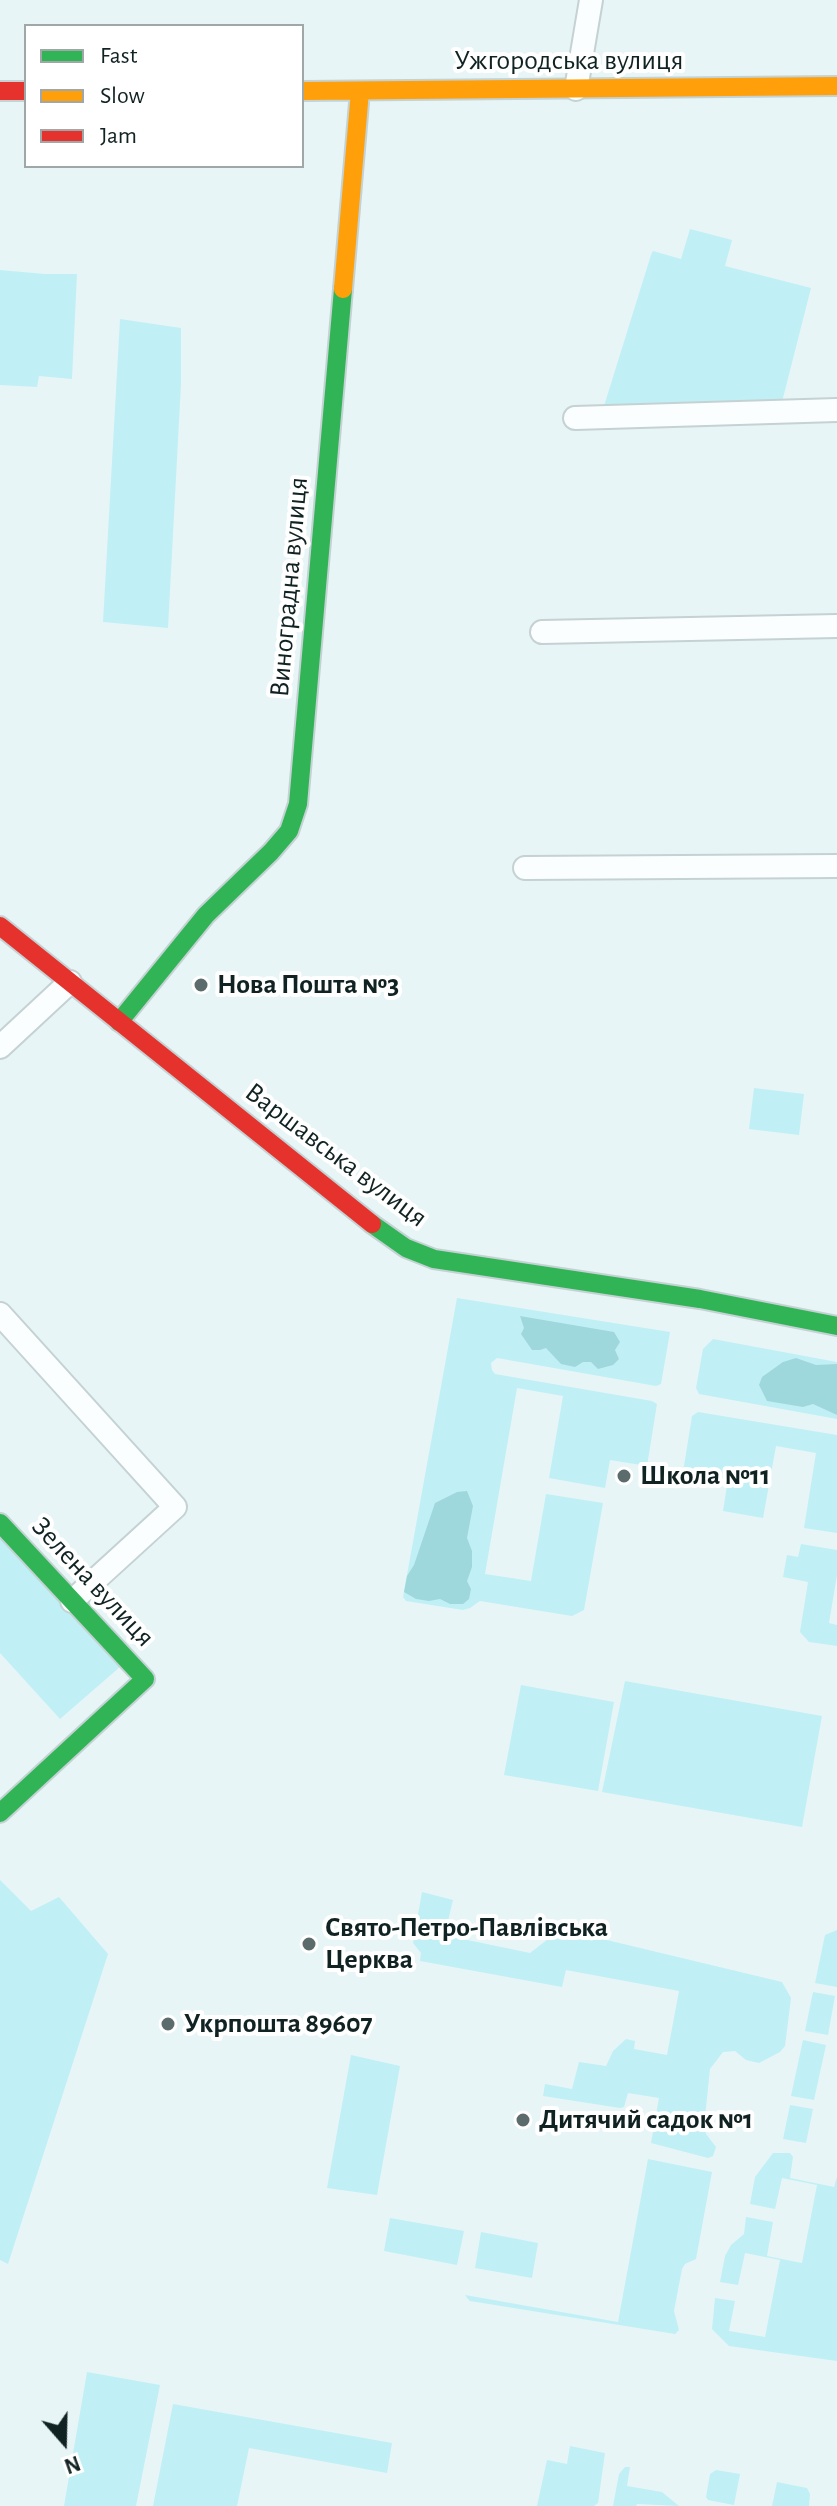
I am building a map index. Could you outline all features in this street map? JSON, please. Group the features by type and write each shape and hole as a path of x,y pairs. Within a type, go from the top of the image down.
{"street":[{"path":"576,89 591,0"},
{"name":"Ужгородська вулиця","path":"304,91 837,86"},
{"path":"0,91 24,91"},
{"name":"Виноградна вулиця","path":"119,1022 206,915 289,831 298,804 360,91"},
{"path":"575,418 837,410"},
{"path":"542,632 837,626"},
{"path":"525,868 837,866"},
{"name":"Варшавська вулиця","path":"0,926 406,1248 434,1259 700,1299 837,1326"},
{"path":"0,1047 70,982"},
{"path":"0,1314 175,1507 72,1601"},
{"name":"Зелена вулиця","path":"0,1523 145,1679 0,1813"}],"shaded area":[{"path":"690,229 732,240 725,266 811,288 782,402 756,400 604,406 651,255 653,251 681,259"},
{"path":"0,270 77,274 72,379 39,376 37,387 0,385"},
{"path":"120,319 181,328 181,384 168,628 103,622"},
{"path":"754,1088 804,1094 799,1135 749,1129"},
{"path":"457,1298 670,1332 661,1384 656,1386 497,1358 491,1363 495,1374 657,1404 647,1466 610,1460 605,1488 549,1478 563,1396 517,1388 485,1574 531,1581 546,1494 603,1503 584,1610 572,1616 480,1601 463,1610 406,1601 403,1597"},
{"path":"520,1316 614,1332 620,1342 615,1350 619,1359 613,1365 598,1369 591,1362 575,1367 561,1364 546,1348 532,1350 521,1334 524,1328"},
{"path":"713,1339 837,1362 837,1419 699,1394 696,1388 703,1349"},
{"path":"796,1358 816,1365 837,1364 837,1415 813,1404 803,1407 767,1401 759,1385 762,1377 783,1362"},
{"path":"698,1412 837,1435 837,1533 804,1528 816,1453 776,1446 763,1518 723,1511 728,1479 683,1472 692,1416"},
{"path":"467,1491 473,1506 467,1538 472,1551 472,1567 467,1581 471,1589 469,1599 463,1604 450,1604 440,1599 416,1599 404,1592 407,1576 414,1565 435,1503 457,1492"},
{"path":"0,1523 128,1660 60,1719 0,1653"},
{"path":"801,1544 837,1550 837,1575 829,1623 837,1625 837,1646 809,1642 800,1632 808,1582 783,1577 787,1555 798,1557"},
{"path":"625,1681 822,1716 802,1827 602,1792"},
{"path":"521,1685 614,1702 598,1791 504,1775"},
{"path":"0,1880 31,1911 59,1897 108,1954 8,2264 0,2260"},
{"path":"422,1892 453,1900 448,1921 453,1937 530,1953 561,1929 782,1982 791,1998 785,2046 759,2063 746,2060 735,2051 723,2052 710,2069 704,2127 716,2147 713,2156 708,2158 651,2143 659,2098 628,2093 624,2107 620,2108 543,2096 545,2084 572,2089 579,2062 606,2066 613,2051 626,2039 635,2041 634,2049 667,2055 679,1991 566,1970 562,1987 420,1961 421,1953 413,1943"},
{"path":"837,1930 837,1987 815,1983 825,1935"},
{"path":"813,1992 835,1996 828,2035 805,2031"},
{"path":"803,2040 826,2045 814,2100 791,2096"},
{"path":"351,2055 400,2066 377,2195 327,2188"},
{"path":"790,2105 813,2109 806,2143 783,2139"},
{"path":"773,2153 790,2153 793,2157 790,2178 834,2187 837,2177 837,2361 729,2346 712,2329 715,2298 735,2301 729,2331 765,2337 780,2260 745,2253 738,2285 720,2282 725,2256 731,2245 744,2234 746,2217 773,2222 767,2256 802,2263 817,2185 782,2178 775,2209 750,2204 755,2177"},
{"path":"648,2159 712,2172 696,2259 682,2269 674,2311 679,2330 675,2334 470,2301 467,2298 465,2295 618,2322"},
{"path":"390,2218 464,2231 457,2265 384,2251"},
{"path":"481,2232 538,2243 532,2278 475,2268"},
{"path":"87,2372 160,2385 136,2506 64,2506"},
{"path":"173,2404 392,2443 387,2473 249,2448 237,2506 153,2506"},
{"path":"570,2446 605,2453 598,2503 594,2506 537,2506 547,2460 567,2464"},
{"path":"625,2467 630,2467 627,2486 662,2492 679,2506 613,2506 619,2474"},
{"path":"716,2470 740,2474 734,2505 706,2497 710,2474"},
{"path":"777,2482 807,2488 809,2506 772,2506"}],"traffic: fast":[{"path":"119,1022 206,915 289,831 298,804 343,289"},
{"path":"372,1224 406,1248 434,1259 700,1299 837,1326"},
{"path":"0,1523 145,1679 0,1813"}],"traffic: slow":[{"path":"304,91 837,86"},
{"path":"343,289 360,91"}],"traffic: jam":[{"path":"0,91 24,91"},
{"path":"0,926 372,1224"}],"place":[{"name":"Нова Пошта №3","path":"201,985"},
{"name":"Школа №11","path":"624,1476"},
{"name":"Свято-Петро-Павлівська Церква","path":"309,1944"},
{"name":"Укрпошта 89607","path":"168,2024"},
{"name":"Дитячий садок №1","path":"523,2120"}]}
